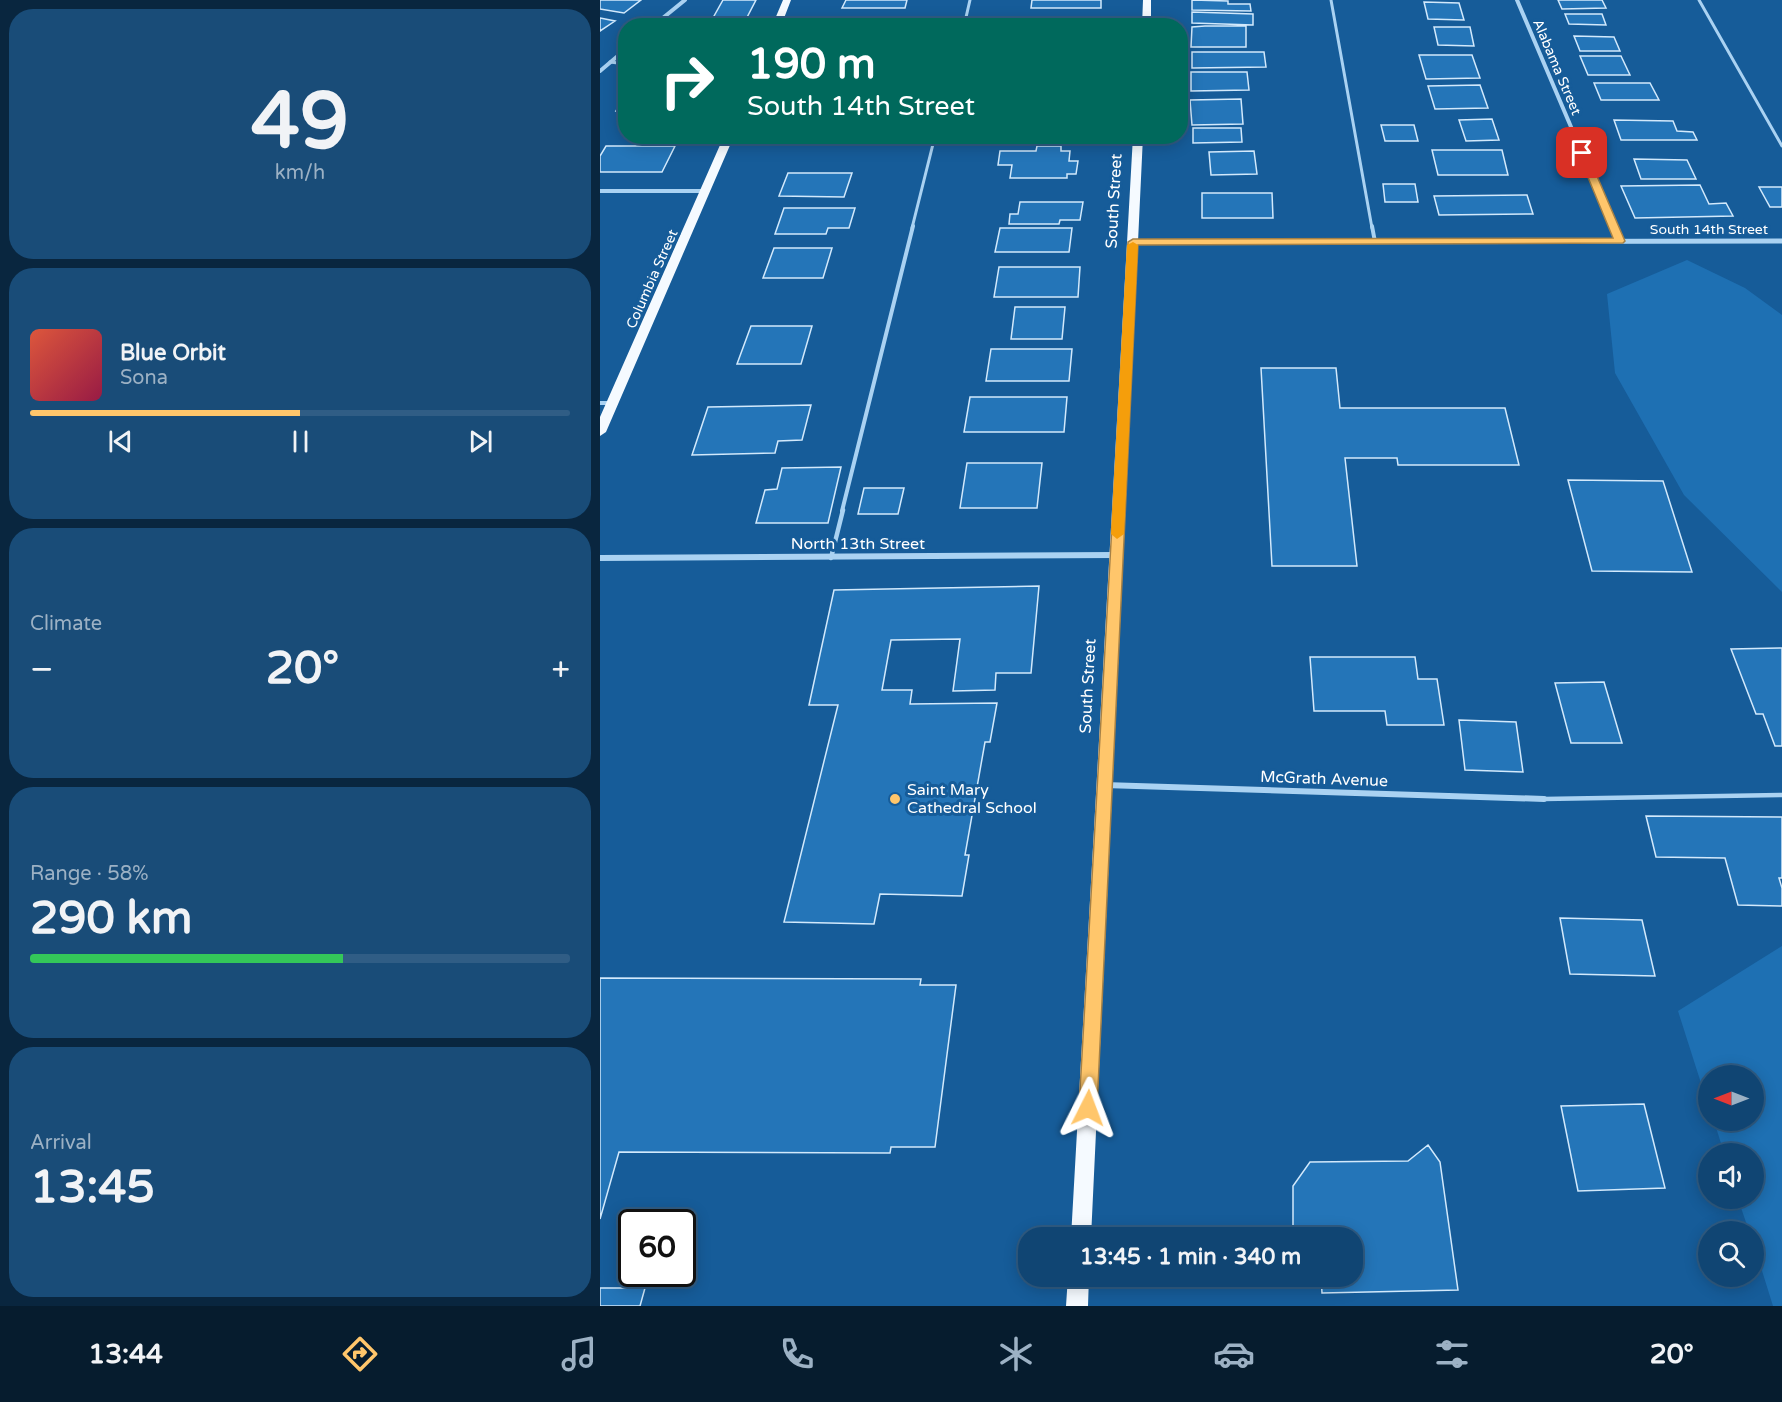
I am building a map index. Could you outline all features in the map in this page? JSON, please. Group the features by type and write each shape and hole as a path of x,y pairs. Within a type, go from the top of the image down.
{"main road":[{"path":"780,18 788,0"},
{"path":"1147,18 1148,0"},
{"name":"Columbia Street","path":"600,432 726,144"},
{"name":"South Street","path":"1082,1227 1138,144"},
{"path":"1077,1306 1078,1287"}],"street":[{"path":"663,18 685,0"},
{"name":"Alabama Street","path":"1517,0 1620,241"},
{"path":"600,71 618,56"},
{"path":"600,191 707,191"},
{"name":"South 14th Street","path":"1133,242 1782,241"},
{"name":"North 13th Street","path":"600,558 1116,555"},
{"name":"McGrath Avenue","path":"1104,785 1544,799"}],"lane":[{"path":"966,18 970,0"},
{"path":"1331,0 1375,242"},
{"path":"1699,0 1782,146"},
{"path":"610,62 618,63"},
{"path":"831,558 933,144"},
{"path":"600,403 613,403"},
{"path":"1544,799 1782,795"}],"shaded area":[{"path":"1687,260 1745,288 1782,315 1782,592 1684,495 1615,373 1607,294"},
{"path":"1782,946 1782,1306 1773,1306 1764,1277 1764,1221 1746,1221 1741,1209 1764,1209 1764,1143 1721,1143 1717,1131 1764,1131 1764,1065 1698,1065 1698,1074 1678,1011"}],"building":[{"path":"600,0 641,0 624,13 600,9"},
{"path":"723,0 756,0 747,18 713,18"},
{"path":"846,0 907,0 905,8 842,8"},
{"path":"1032,0 1101,0 1101,8 1031,8"},
{"path":"1192,0 1250,4 1251,11 1192,10"},
{"path":"1558,0 1602,0 1606,8 1562,9"},
{"path":"1424,2 1459,3 1464,20 1428,19"},
{"path":"1192,12 1253,14 1253,25 1192,23"},
{"path":"1565,14 1602,14 1606,25 1569,24"},
{"path":"600,18 615,21 600,31"},
{"path":"1246,26 1246,47 1191,47 1192,27"},
{"path":"1434,27 1470,27 1474,46 1438,45"},
{"path":"1574,36 1614,37 1620,51 1580,51"},
{"path":"1192,52 1264,52 1266,67 1192,68"},
{"path":"1419,55 1472,55 1480,78 1426,79"},
{"path":"1580,56 1621,56 1630,75 1588,75"},
{"path":"1191,72 1247,72 1249,90 1191,91"},
{"path":"1594,83 1650,83 1659,100 1601,100"},
{"path":"1480,85 1488,108 1435,109 1428,86"},
{"path":"1241,99 1243,124 1192,125 1190,100"},
{"path":"1492,119 1499,140 1466,141 1459,120"},
{"path":"1614,120 1673,121 1677,131 1693,132 1697,140 1621,140"},
{"path":"1381,125 1414,125 1418,141 1385,141"},
{"path":"1193,128 1241,128 1242,142 1193,143"},
{"path":"606,146 675,146 662,172 600,172 600,156"},
{"path":"1037,146 1061,146 1061,151 1070,151 1069,161 1078,161 1076,174 1067,174 1067,178 1010,178 1012,165 998,165 1000,151 1036,151"},
{"path":"1432,150 1502,150 1508,175 1438,175"},
{"path":"1254,151 1257,174 1211,175 1209,152"},
{"path":"1634,159 1687,160 1696,179 1641,179"},
{"path":"788,173 852,173 844,197 779,196"},
{"path":"1383,184 1415,184 1418,202 1385,202"},
{"path":"1700,185 1709,204 1726,203 1733,216 1635,218 1621,186"},
{"path":"1759,187 1782,187 1782,207 1770,207"},
{"path":"1202,193 1272,193 1273,218 1202,218"},
{"path":"1527,195 1533,214 1439,215 1434,196"},
{"path":"1020,202 1083,202 1080,220 1060,220 1059,224 1009,224 1010,214 1018,214"},
{"path":"784,208 855,208 849,228 828,228 826,234 775,234"},
{"path":"1000,228 1072,228 1069,252 995,252"},
{"path":"774,248 832,248 823,278 763,278"},
{"path":"999,267 1080,267 1078,297 994,297"},
{"path":"1015,307 1065,307 1062,339 1011,339"},
{"path":"751,326 812,326 801,364 737,364"},
{"path":"991,349 1072,349 1069,381 986,381"},
{"path":"1261,368 1336,368 1340,408 1505,408 1519,465 1398,465 1397,458 1345,458 1357,566 1272,566"},
{"path":"970,397 1067,397 1064,432 964,432"},
{"path":"811,405 802,440 778,441 775,453 692,455 708,407"},
{"path":"967,463 1042,463 1037,508 960,508"},
{"path":"841,467 828,523 756,523 765,490 777,489 782,468"},
{"path":"1568,480 1663,481 1692,572 1592,571"},
{"path":"864,488 904,488 898,514 858,514"},
{"name":"Saint Mary Cathedral School","path":"1039,586 1031,673 996,673 995,690 953,691 960,639 891,640 882,690 912,690 910,704 997,703 990,742 985,742 965,855 969,855 962,896 880,894 874,924 784,922 838,705 809,705 834,590"},
{"path":"1782,648 1782,746 1775,746 1763,714 1756,714 1731,649"},
{"path":"1310,657 1415,657 1418,679 1437,679 1444,725 1387,725 1385,711 1314,711"},
{"path":"1604,682 1622,743 1571,743 1555,683"},
{"path":"1459,720 1516,722 1523,772 1465,770"},
{"path":"1646,816 1782,817 1782,878 1779,878 1782,888 1782,906 1738,905 1725,858 1656,857"},
{"path":"1560,918 1642,920 1655,976 1570,974"},
{"path":"600,978 921,979 920,985 956,985 935,1147 891,1147 890,1153 619,1152 600,1219"},
{"path":"1644,1104 1665,1188 1578,1191 1561,1106"},
{"path":"1428,1145 1440,1162 1458,1290 1322,1293 1322,1287 1363,1287 1363,1227 1293,1227 1293,1186 1310,1162 1408,1161"},
{"path":"600,1288 645,1288 640,1306 600,1306"}],"slow traffic":[{"path":"1117,534 1133,245"}],"place":[{"name":"Saint Mary Cathedral School","path":"895,799"}],"route":[{"path":"1088,1108 1133,242 1620,241 1582,153"}]}
